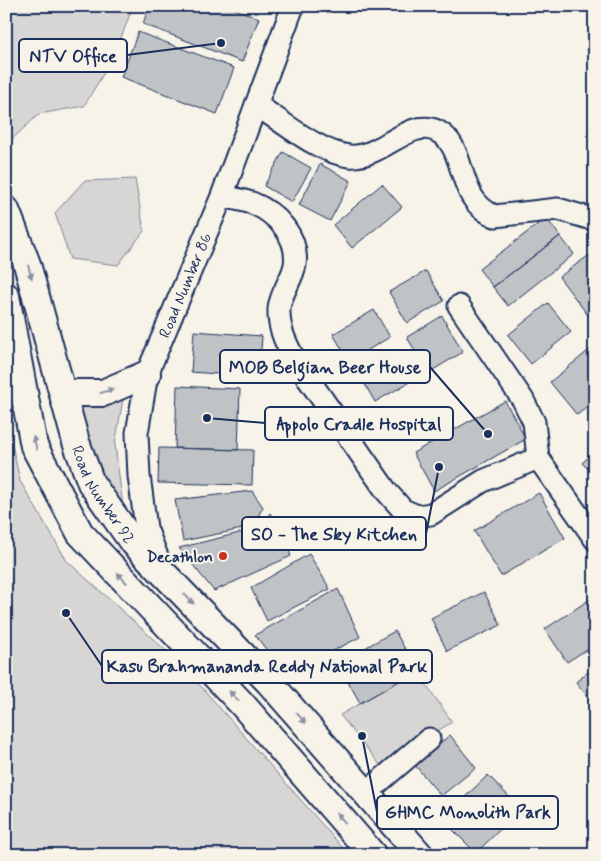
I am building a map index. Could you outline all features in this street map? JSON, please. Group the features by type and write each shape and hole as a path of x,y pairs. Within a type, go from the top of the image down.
{"main road":[{"name":"Road Number 92","path":"6,210 27,264 76,442 91,483 131,540 268,681 420,855"},
{"path":"6,296 34,446 80,533 242,704 373,855"},
{"path":"64,393 103,393 147,374"}],"street":[{"name":"Road Number 86","path":"163,572 146,528 139,476 137,433 147,374 222,196 293,6"},
{"path":"256,105 317,144 341,155 373,154 410,130 422,128 437,131 447,139 458,159 471,197 485,212 495,216 558,209 595,220"},
{"path":"222,196 252,203 279,219 290,234 294,251 294,266 279,306 279,323 282,336 298,364 387,492 403,510 417,516 430,514 483,481 538,458"},
{"path":"459,306 523,400 534,422 538,458 595,539"},
{"path":"366,793 429,739"}],"shaded area":[{"path":"6,6 133,6 115,54 84,106 39,114 7,144"},
{"path":"135,179 144,231 118,265 70,259 55,213 84,181"},
{"path":"123,399 115,445 124,514 106,484 90,447 81,407 100,406"},
{"path":"6,417 20,481 67,561 183,666 349,855 6,855"},
{"path":"417,671 452,722 381,766 340,715"}],"building":[{"path":"149,6 228,6 259,18 242,62 143,24"},
{"path":"138,32 234,68 217,114 121,77"},
{"path":"283,152 311,168 292,202 264,186"},
{"path":"320,164 351,181 330,221 299,205"},
{"path":"382,184 402,207 352,248 333,225"},
{"path":"546,218 560,236 493,287 479,269"},
{"path":"560,236 574,254 508,306 493,287"},
{"path":"595,251 595,323 594,323 559,277"},
{"path":"426,271 444,301 407,323 389,292"},
{"path":"548,303 571,332 531,364 508,335"},
{"path":"374,310 390,337 349,361 333,334"},
{"path":"442,316 463,352 428,373 407,337"},
{"path":"194,331 262,336 259,377 191,372"},
{"path":"593,347 595,401 577,415 550,382"},
{"path":"395,350 413,380 375,402 358,372"},
{"path":"177,386 240,389 238,450 175,448"},
{"path":"505,401 526,439 434,491 413,453"},
{"path":"159,448 253,450 252,485 158,483"},
{"path":"595,451 595,476 582,463"},
{"path":"252,491 263,507 252,527 183,541 175,500"},
{"path":"539,493 565,538 501,576 474,531"},
{"path":"270,513 280,529 291,556 214,591 179,548 259,528"},
{"path":"309,554 330,589 267,621 251,588"},
{"path":"338,589 360,637 286,675 255,635"},
{"path":"484,592 501,625 447,651 431,618"},
{"path":"592,598 595,602 595,644 567,662 545,629"},
{"path":"395,631 417,671 360,703 338,663"},
{"path":"595,666 595,705 576,682"},
{"path":"450,735 476,768 441,796 414,764"},
{"path":"488,775 521,809 476,853 442,819"}],"place":[{"name":"NTV Office","path":"221,43"},
{"name":"Appolo Cradle Hospital","path":"207,418"},
{"name":"MOB Belgian Beer House","path":"488,434"},
{"name":"SO - The Sky Kitchen","path":"439,467"},
{"name":"Decathlon","path":"223,556"},
{"name":"Kasu Brahmananda Reddy National Park","path":"66,613"},
{"name":"GHMC Monolith Park","path":"362,736"}]}
